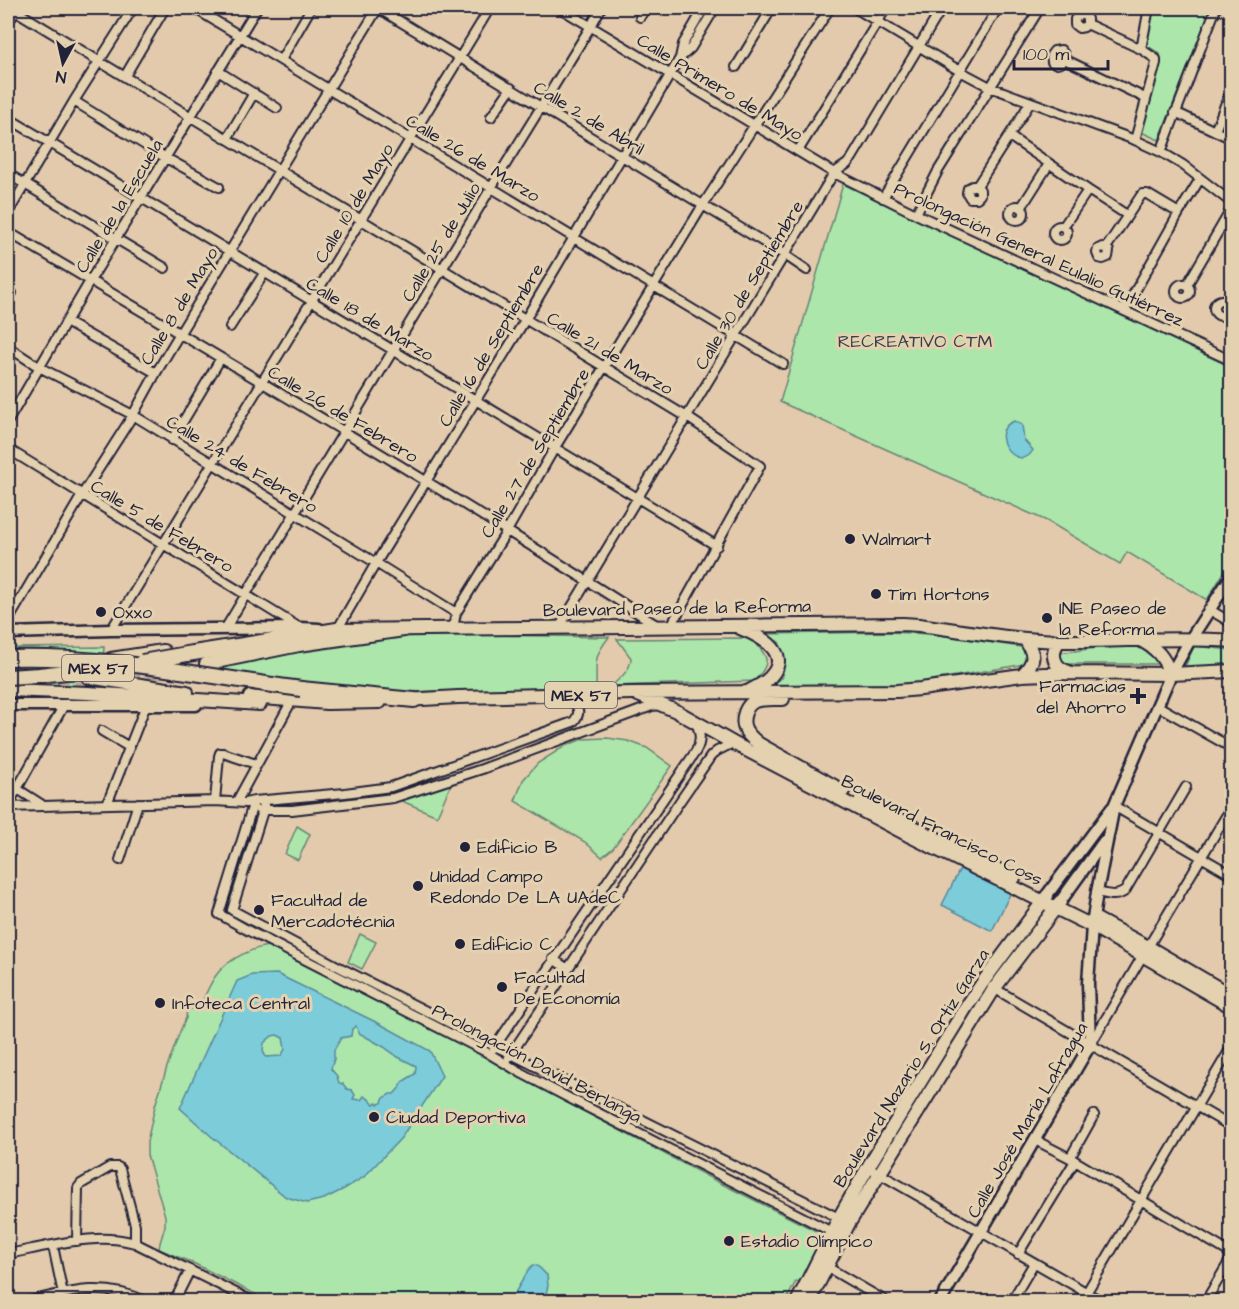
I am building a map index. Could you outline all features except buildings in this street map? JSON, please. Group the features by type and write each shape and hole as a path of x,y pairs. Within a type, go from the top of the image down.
{"highway":[{"name":"Boulevard Paseo de la Reforma","path":"8,675 39,675 84,670 182,652 337,630"},
{"name":"MEX 57","path":"8,658 66,659 119,664 301,689 414,700"}],"main road":[{"path":"1090,1045 1088,983 1093,922 1114,806 1171,674 1232,575"},
{"name":"Boulevard Paseo de la Reforma","path":"337,630 911,624 1025,639 1059,641 1232,641"},
{"path":"735,625 757,634 768,642 775,650 777,658 777,665 773,673 765,682 748,691"},
{"path":"8,633 300,628 337,630"},
{"path":"206,664 299,645 404,630"},
{"path":"1022,675 1031,664 1033,657 1025,639"},
{"path":"1139,640 1156,649 1171,674"},
{"path":"1059,641 1053,653 1054,660 1063,671 1070,673"},
{"path":"748,691 804,693 897,691 1022,675 1171,674 1232,671"},
{"path":"88,677 177,691 327,703"},
{"path":"8,690 260,704"},
{"name":"MEX 57","path":"414,700 458,697 748,691"},
{"name":"Boulevard Francisco Coss","path":"632,693 695,721 908,835 1045,898"},
{"name":"Boulevard Francisco Coss","path":"804,693 789,698 759,700 750,704 745,710 744,725 752,739 844,792 1232,996"},
{"path":"8,705 290,704 414,700"},
{"name":"Boulevard Nazario S. Ortiz Garza","path":"797,1302 873,1170 989,985 1045,898 1114,806"},
{"name":"Boulevard Nazario S. Ortiz Garza","path":"989,985 1058,905 1107,837"},
{"name":"Boulevard Francisco Coss","path":"1146,951 1232,1006"},
{"name":"Calle José María Lafragua","path":"939,1302 1090,1045"},
{"name":"Boulevard Nazario S. Ortiz Garza","path":"809,1302 827,1267 837,1234"}],"street":[{"path":"8,213 74,101 133,8"},
{"path":"125,76 165,8"},
{"name":"Calle 26 de Marzo","path":"194,8 783,364"},
{"name":"Calle de la Escuela","path":"8,421 90,281 257,8"},
{"path":"281,60 311,8"},
{"name":"Calle 2 de Abril","path":"378,8 807,270"},
{"name":"Calle 8 de Mayo","path":"8,621 378,8"},
{"name":"Calle 10 de Mayo","path":"111,630 490,8"},
{"name":"Calle Primero de Mayo","path":"560,8 834,173"},
{"name":"Calle 25 de Julio","path":"225,629 601,8"},
{"path":"640,17 646,8"},
{"path":"680,58 683,44 704,8"},
{"path":"680,58 691,48 715,8"},
{"path":"736,67 772,8"},
{"name":"Calle 27 de Septiembre","path":"456,613 703,205 830,8"},
{"path":"855,8 990,87 1135,140 1161,152 1183,165 1232,203"},
{"path":"798,151 886,8"},
{"name":"Calle 30 de Septiembre","path":"559,628 834,173 852,158 942,8"},
{"path":"883,198 998,8"},
{"path":"916,214 938,171 1040,8"},
{"path":"1141,49 1149,8"},
{"path":"1161,152 1216,8"},
{"path":"8,19 18,9"},
{"name":"Calle 21 de Marzo","path":"18,9 99,61 687,417 760,466 717,546"},
{"path":"1087,24 1141,49 1156,59 1135,140"},
{"name":"Calle 16 de Septiembre","path":"337,630 525,320 680,58"},
{"path":"1064,59 1145,99"},
{"path":"218,71 277,108"},
{"path":"1215,131 1232,87"},
{"path":"491,117 511,88"},
{"path":"227,139 254,93"},
{"path":"74,101 165,158 219,187"},
{"path":"977,186 1030,102"},
{"path":"1175,112 1232,139"},
{"name":"Calle 18 de Marzo","path":"8,118 717,546"},
{"path":"1009,136 1127,215"},
{"path":"1021,208 1049,164"},
{"name":"Prolongación General Eulalio Gutiérrez","path":"834,173 916,214 1232,361"},
{"path":"8,174 165,268"},
{"path":"1124,311 1200,179"},
{"path":"1063,227 1088,190"},
{"path":"1106,248 1140,195 1144,193 1179,213"},
{"path":"1187,285 1232,208"},
{"name":"Calle 26 de Febrero","path":"8,232 666,626"},
{"path":"230,327 265,272"},
{"path":"1225,301 1232,291"},
{"path":"66,322 156,373"},
{"name":"Calle 24 de Febrero","path":"8,347 39,367 133,415 456,613"},
{"path":"172,440 221,358"},
{"name":"Calle 5 de Febrero","path":"8,449 300,628"},
{"path":"666,626 717,546"},
{"path":"1210,609 1232,623"},
{"path":"453,628 456,613"},
{"path":"64,705 8,806 265,801 391,787 573,722 578,713 577,707 564,695"},
{"path":"241,802 256,764 290,704"},
{"path":"107,804 146,705"},
{"path":"241,802 252,809 263,811 292,810 393,798 500,762 652,706 662,705"},
{"path":"1158,706 1232,748"},
{"path":"490,1054 700,745 700,732 695,721"},
{"path":"102,731 129,747"},
{"path":"505,1063 711,756 733,743"},
{"path":"493,750 500,762"},
{"path":"215,801 220,753 256,764"},
{"path":"8,783 42,805"},
{"path":"391,787 393,798"},
{"path":"1097,892 1114,896 1125,891 1186,787"},
{"path":"667,793 680,801"},
{"path":"252,809 254,801"},
{"path":"263,811 265,801"},
{"path":"120,860 138,803"},
{"path":"1114,806 1232,875"},
{"name":"Calle José María Lafragua","path":"1090,1045 1232,806"},
{"name":"Prolongación David Berlanga","path":"252,809 219,915 490,1054 550,1089 837,1234"},
{"name":"Prolongación David Berlanga","path":"263,811 232,910 341,968 844,1220"},
{"path":"554,959 568,969"},
{"path":"989,985 1232,1127"},
{"path":"1081,1302 1232,1046"},
{"path":"614,1121 620,1108"},
{"path":"1018,1254 1072,1160 1094,1115"},
{"path":"1035,1140 1232,1255 1205,1302"},
{"path":"722,1176 729,1163"},
{"path":"77,1241 78,1188 81,1184 114,1166 120,1169 128,1198 135,1225 135,1243"},
{"path":"873,1170 1102,1302"},
{"path":"8,1254 77,1241 111,1239 135,1243 254,1302"},
{"path":"53,1246 63,1294"},
{"path":"1011,1302 1034,1263"},
{"path":"827,1267 887,1302"},
{"path":"174,1302 190,1270"},
{"path":"25,1302 93,1290 132,1294 147,1302"},
{"path":"232,1302 237,1293"}],"green space":[{"path":"1153,8 1211,8 1159,140 1141,132 1161,59 1160,54 1146,45"},
{"name":"RECREATIVO CTM","path":"843,184 1231,367 1231,561 1207,600 1127,552 1120,564 1047,521 780,402"},
{"path":"888,632 932,634 1021,647 1028,655 1025,664 910,684 771,686 782,677 784,666 779,642 765,634"},
{"path":"480,635 609,637 598,656 596,687 401,692 196,668 298,647 374,637"},
{"path":"750,638 761,649 766,659 764,669 754,681 612,686 627,670 631,658 617,639"},
{"path":"1143,646 1160,662 1158,664 1058,664 1059,653 1097,648"},
{"path":"1194,646 1231,650 1231,667 1185,667"},
{"path":"104,647 102,673 8,667 8,648"},
{"path":"8,675 113,684 113,688 70,689 8,684"},
{"path":"607,738 628,741 647,748 672,766 613,848 602,857 585,842 515,801 523,780 538,763 565,746 583,739"},
{"path":"451,784 437,816 402,801"},
{"path":"297,826 310,834 298,860 285,854"},
{"path":"360,934 376,942 362,969 348,962"},
{"name":"Ciudad Deportiva","path":"272,945 481,1052 564,1101 824,1235 801,1282 796,1281 786,1301 269,1301 195,1264 159,1249 165,1216 147,1155 147,1142 155,1106 186,1018 187,1009 199,1008 214,978 228,963 249,951"}],"water":[{"path":"1014,421 1022,425 1024,440 1033,450 1027,456 1020,458 1013,455 1003,442 1002,434 1006,427"},
{"path":"961,867 1011,892 992,931 942,905"},
{"path":"277,974 382,1025 430,1051 442,1076 401,1138 364,1177 324,1199 307,1203 286,1197 180,1108 237,981 252,975","holes":["356,1026 359,1033 416,1066 415,1074 402,1082 394,1094 383,1099 382,1103 374,1104 364,1096 361,1100 353,1099 355,1095 352,1090 339,1083 331,1069 334,1050 341,1038 351,1036 352,1029","277,1035 283,1038 285,1049 281,1056 266,1057 263,1051 264,1043"]},
{"path":"533,1265 539,1267 547,1275 548,1286 545,1301 512,1301 513,1296"}],"tunnel":[{"path":"39,686 100,683 206,664"}],"place":[{"name":"Walmart","path":"850,539"},
{"name":"Tim Hortons","path":"876,594"},
{"name":"Oxxo","path":"101,612"},
{"name":"INE Paseo de la Reforma","path":"1047,618"},
{"name":"Farmacias del Ahorro","path":"1138,696"},
{"name":"Edificio B","path":"465,847"},
{"name":"Unidad Campo Redondo De LA UAdeC","path":"418,886"},
{"name":"Facultad de Mercadotécnia","path":"259,910"},
{"name":"Edificio C","path":"460,944"},
{"name":"Facultad De Economía","path":"502,987"},
{"name":"Infoteca Central","path":"160,1003"},
{"name":"Ciudad Deportiva","path":"374,1117"},
{"name":"Estadio Olímpico","path":"729,1241"}]}
